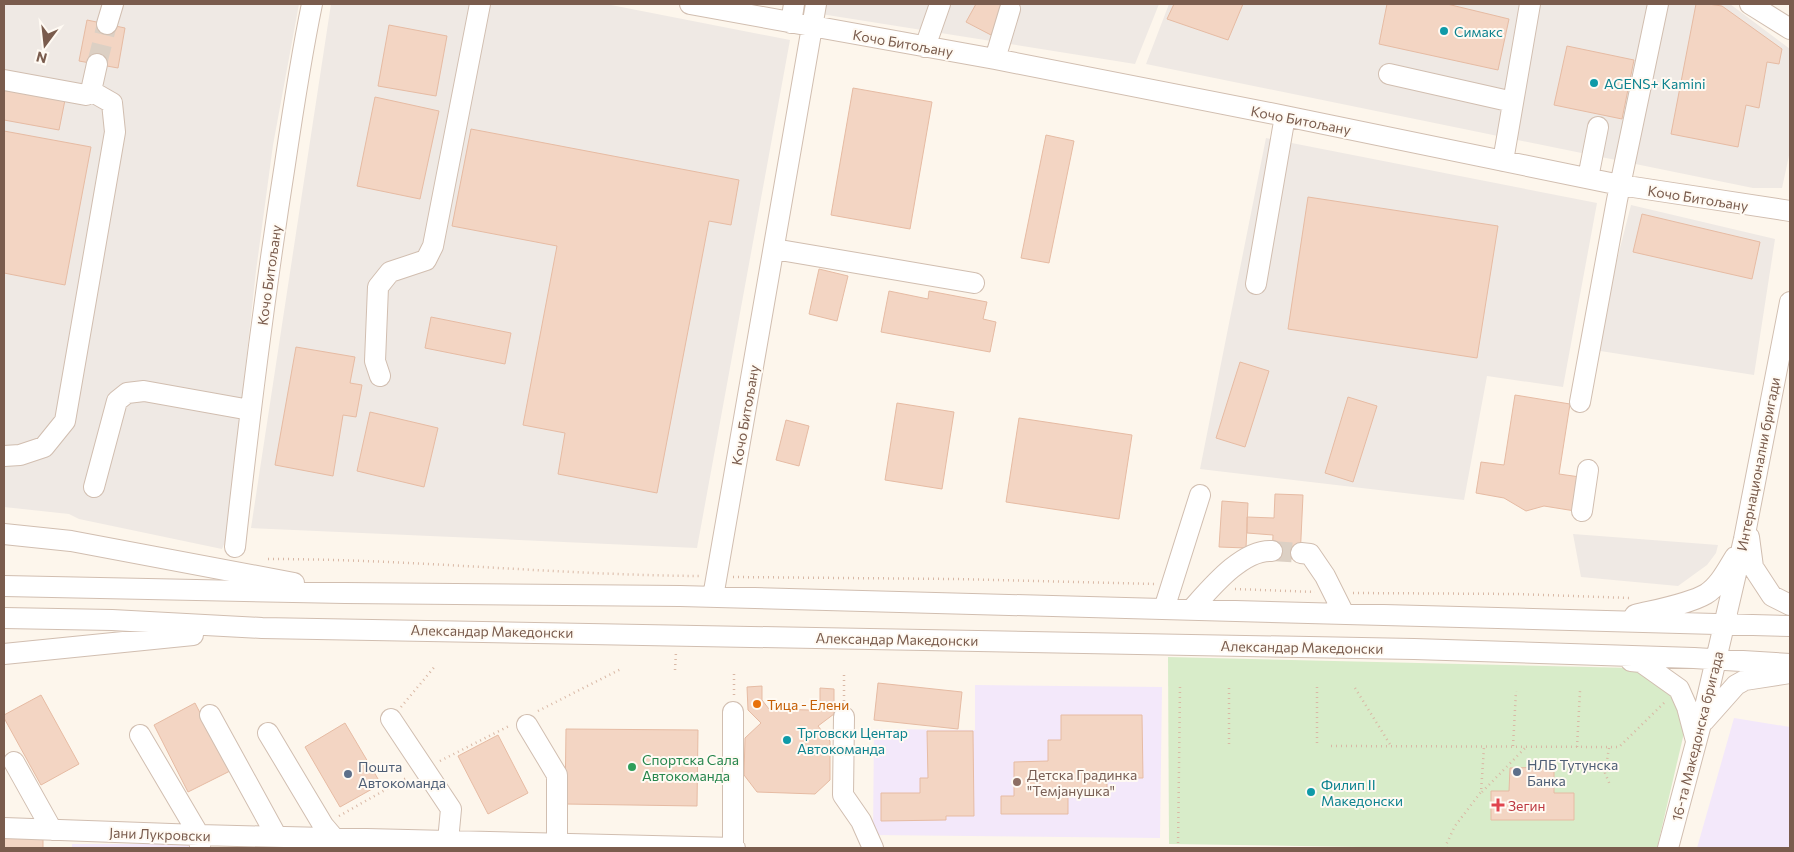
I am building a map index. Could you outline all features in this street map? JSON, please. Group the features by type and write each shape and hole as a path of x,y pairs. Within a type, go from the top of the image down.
{"street":[{"name":"Кочо Битољану","path":"244,560 250,410 302,50 312,4"},
{"path":"380,376 375,361 378,286 390,272 426,260 433,246 480,4"},
{"name":"Кочо Битољану","path":"690,4 793,13 812,27 995,59 1285,116 1620,186 1790,211"},
{"name":"Кочо Битољану","path":"713,597 816,4"},
{"path":"924,47 940,4"},
{"path":"1503,161 1530,4"},
{"path":"1580,402 1620,186 1658,4"},
{"path":"1750,4 1790,30"},
{"path":"995,59 1010,9"},
{"path":"4,80 86,95 91,90 97,64"},
{"path":"1388,74 1513,102"},
{"path":"4,456 20,455 44,447 65,421 115,132 112,103 91,90"},
{"path":"1256,284 1285,116"},
{"path":"1588,178 1598,127"},
{"path":"774,249 974,283"},
{"name":"Интернационални бригади","path":"1724,624 1748,522 1790,302"},
{"path":"94,487 117,400 127,392 144,391 250,410"},
{"path":"1582,511 1588,470"},
{"path":"1164,609 1200,495"},
{"path":"1748,522 1753,567 1772,596 1790,605"},
{"path":"4,534 71,541 210,566 244,560 345,593"},
{"path":"1608,622 1677,605 1706,594 1725,575 1743,543"},
{"path":"1191,610 1229,570 1262,550 1272,551"},
{"path":"1301,553 1310,554 1325,576 1344,614"},
{"path":"210,566 244,560"},
{"path":"4,586 345,593 713,597 1790,626"},
{"name":"Александар Македонски","path":"4,618 112,620 262,628 1414,649 1790,664"},
{"name":"16-та Македонска бригада","path":"1668,848 1699,734 1724,624"},
{"path":"4,654 262,628"},
{"path":"1587,655 1641,662 1679,689 1699,734 1736,685 1745,680 1790,673"},
{"path":"733,712 734,848"},
{"path":"210,715 277,837"},
{"path":"844,717 843,795 861,821 873,848"},
{"path":"391,719 451,809 448,841"},
{"path":"525,720 557,775 557,844"},
{"path":"268,733 328,832"},
{"path":"140,735 199,842"},
{"path":"14,762 52,830"},
{"name":"Јани Лукровски","path":"4,828 199,842 328,832 448,841 627,847 734,848"}],"path":[{"path":"244,560 339,559 681,576"},
{"path":"391,719 436,665"},
{"path":"328,832 424,768 525,720 621,669"},
{"path":"733,712 734,672"},
{"path":"844,675 844,717"},
{"path":"1178,848 1180,685"},
{"path":"1229,686 1229,744"},
{"path":"1317,687 1317,746"},
{"path":"1355,688 1391,747"},
{"path":"1331,746 1619,748 1679,689"},
{"path":"1513,746 1516,691"},
{"path":"1577,747 1580,691"},
{"path":"1481,792 1484,747"},
{"path":"1447,848 1446,845 1455,826 1481,792 1526,747"},
{"path":"1609,748 1605,773 1610,785"}],"shaded area":[{"path":"4,4 299,4 273,145 256,271 227,537 222,549 79,519 69,514 4,507"},
{"path":"331,4 606,4 790,40 697,548 251,528"},
{"path":"823,4 1159,4 1135,64 821,14"},
{"path":"1169,4 1730,4 1790,49 1790,151 1782,188 1753,188 1146,64"},
{"path":"1266,138 1597,203 1563,387 1487,376 1464,500 1200,469"},
{"path":"1631,205 1775,239 1754,375 1594,350"},
{"path":"1573,534 1718,545 1716,553 1707,565 1678,586 1581,577"},
{"name":"Детска Градинка \"Темјанушка\"","path":"975,685 1162,687 1160,838 873,835 874,729 975,730"},
{"path":"1734,718 1790,727 1790,848 1697,848"},
{"path":"72,844 190,844 190,848 72,848"}],"green space":[{"path":"1168,657 1633,668 1673,694 1684,733 1657,848 1425,848 1169,844"}],"building":[{"path":"976,4 1007,4 991,35 966,22"},
{"path":"1174,4 1243,4 1228,40 1167,19"},
{"name":"Симакс","path":"1387,4 1447,4 1509,19 1498,70 1379,44"},
{"path":"1696,4 1722,6 1782,49 1779,64 1767,62 1759,108 1746,105 1738,147 1671,134"},
{"path":"87,20 125,28 118,68 79,61"},
{"path":"389,25 447,36 436,96 378,86"},
{"name":"AGENS+ Kamini","path":"1567,46 1634,60 1622,119 1554,105"},
{"path":"4,88 65,100 59,130 4,120"},
{"path":"853,88 932,102 910,229 831,215"},
{"path":"375,97 439,111 420,199 357,186"},
{"path":"471,129 739,180 731,225 709,221 657,493 558,474 565,433 523,425 557,246 452,226"},
{"path":"4,131 91,147 65,285 4,273"},
{"path":"1046,135 1074,141 1049,263 1021,258"},
{"path":"1308,197 1498,226 1477,358 1288,329"},
{"path":"1642,214 1760,242 1752,279 1633,252"},
{"path":"819,269 848,276 837,321 809,314"},
{"path":"889,291 928,299 929,291 987,302 983,319 996,322 990,352 881,332"},
{"path":"431,317 511,333 505,364 425,348"},
{"path":"296,347 355,357 350,383 362,385 356,417 343,415 333,476 275,465"},
{"path":"1240,362 1269,371 1245,447 1216,438"},
{"path":"1515,395 1570,404 1559,474 1580,477 1575,511 1544,506 1526,511 1504,498 1476,493 1481,462 1504,465"},
{"path":"1348,397 1377,406 1353,482 1325,473"},
{"path":"897,403 954,412 942,489 885,480"},
{"path":"370,412 438,428 424,487 357,471"},
{"path":"1019,418 1132,435 1119,519 1006,502"},
{"path":"786,420 809,426 799,466 776,460"},
{"path":"1275,494 1303,495 1300,559 1272,558 1273,535 1247,533 1247,517 1274,518"},
{"path":"1222,501 1248,503 1246,548 1219,547"},
{"path":"878,683 962,692 958,729 874,720"},
{"name":"Трговски Центар Автокоманда","path":"762,686 762,700 769,709 810,710 820,702 820,688 834,689 834,714 818,726 830,741 830,780 815,794 757,792 744,775 745,738 761,723 748,710 747,687"},
{"path":"41,695 79,764 41,785 4,715"},
{"path":"195,703 230,771 188,792 154,725"},
{"path":"1061,715 1142,715 1143,778 1107,778 1107,791 1068,791 1068,814 1001,814 1001,796 1014,796 1014,762 1048,761 1048,740 1061,740"},
{"path":"345,723 381,784 340,807 305,747"},
{"name":"Спортска Сала Автокоманда","path":"566,729 698,730 697,806 565,804"},
{"path":"927,731 973,731 974,816 946,816 946,820 881,821 881,793 920,793 920,778 928,778"},
{"path":"498,735 528,793 488,814 458,756"},
{"path":"1554,767 1554,793 1574,793 1574,820 1491,820 1491,791 1509,791 1510,768"},
{"path":"4,838 43,838 43,848 4,848"}],"tunnel":[{"path":"97,64 107,24"},
{"path":"1272,551 1301,553"}],"place":[{"name":"Симакс","path":"1444,31"},
{"name":"AGENS+ Kamini","path":"1594,83"},
{"name":"Тица - Елени","path":"757,704"},
{"name":"Трговски Центар Автокоманда","path":"787,740"},
{"name":"Спортска Сала Автокоманда","path":"632,767"},
{"name":"НЛБ Тутунска Банка","path":"1517,772"},
{"name":"Пошта Автокоманда","path":"348,774"},
{"name":"Детска Градинка \"Темјанушка\"","path":"1017,782"},
{"name":"Филип II Македонски","path":"1311,792"},
{"name":"Зегин","path":"1498,805"}]}
